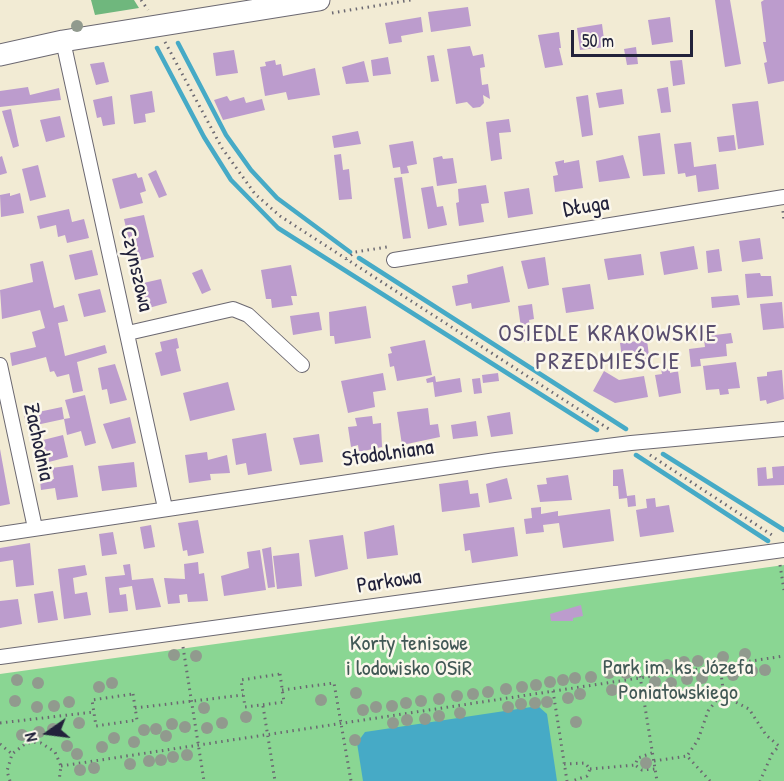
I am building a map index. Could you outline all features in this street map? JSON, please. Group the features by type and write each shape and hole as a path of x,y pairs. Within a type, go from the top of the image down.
{"main road":[{"path":"0,55 63,41 312,4"}],"street":[{"name":"Czynszowa","path":"63,41 165,508"},
{"name":"Długa","path":"394,260 784,196"},
{"path":"128,333 233,309 248,315 302,365"},
{"name":"Zachodnia","path":"0,365 35,528"},
{"name":"Stodolniana","path":"0,534 496,460 631,443 784,429"},
{"name":"Parkowa","path":"0,657 781,545"}],"path":[{"path":"141,0 150,15"},
{"path":"312,4 411,0"},
{"path":"163,40 222,148 255,194 280,216 617,434 609,435"},
{"path":"644,452 781,545"},
{"path":"780,566 784,590"},
{"path":"182,643 204,781"},
{"path":"61,766 640,676 784,656"},
{"path":"720,666 724,696"},
{"path":"280,674 282,690 284,702 245,708 241,680 280,674"},
{"path":"640,676 657,781"},
{"path":"282,690 334,683 351,781"},
{"path":"553,691 567,781"},
{"path":"133,694 135,708 136,720 96,726 93,700 133,694"},
{"path":"135,708 243,695"},
{"path":"724,696 749,709 766,735 779,746"},
{"path":"654,761 687,756 698,740 708,711 716,701 724,696"},
{"path":"262,705 274,781"},
{"path":"0,723 94,712"},
{"path":"9,780 8,762 12,754 25,744 41,743 55,752 61,766 59,781"},
{"path":"0,744 12,754"},
{"path":"760,781 769,760 779,746 784,745"},
{"path":"635,765 638,758 652,753"},
{"path":"687,756 710,781"},
{"path":"564,764 585,763 590,770"},
{"path":"572,781 586,776 590,770 635,765 642,770 655,769"}],"green space":[{"path":"91,0 134,0 139,8 95,15"},
{"name":"Park im. ks. Józefa Poniatowskiego","path":"784,565 784,781 0,781 0,674"}],"water":[{"path":"538,706 547,714 557,781 363,781 357,743 365,732"}],"building":[{"path":"715,0 730,0 741,64 725,67"},
{"path":"784,0 784,81 768,84 764,63 767,62 763,42 766,42 761,2"},
{"path":"468,7 471,26 431,32 428,12"},
{"path":"421,17 423,32 401,36 402,42 389,44 385,23"},
{"path":"670,17 673,42 652,45 648,20"},
{"path":"602,24 605,47 580,50 577,28"},
{"path":"559,32 561,48 559,48 563,65 545,68 538,35"},
{"path":"470,46 473,56 483,54 485,67 480,68 482,85 488,84 490,99 483,95 484,103 480,107 473,108 467,102 456,104 447,49"},
{"path":"636,47 638,64 627,65 624,49"},
{"path":"234,50 238,73 216,76 213,53"},
{"path":"434,55 439,81 431,82 427,56"},
{"path":"388,57 391,74 373,76 371,60"},
{"path":"275,60 276,65 281,64 283,76 315,68 320,95 288,100 286,92 265,96 260,67 266,66 265,62"},
{"path":"682,60 685,84 673,86 670,61"},
{"path":"364,61 369,82 346,84 342,67"},
{"path":"104,62 109,82 96,85 90,64"},
{"path":"28,87 30,95 59,88 61,100 0,107 0,91"},
{"path":"668,87 671,112 661,113 657,89"},
{"path":"622,89 624,104 599,108 596,93"},
{"path":"152,91 155,112 145,114 146,122 134,124 130,95"},
{"path":"588,95 593,135 582,137 576,97"},
{"path":"112,96 115,124 103,126 101,117 97,118 93,100"},
{"path":"227,96 230,101 244,97 246,103 262,99 265,110 223,120 214,100"},
{"path":"758,101 764,145 738,149 732,104"},
{"path":"11,109 19,146 13,148 2,111"},
{"path":"60,116 65,137 46,142 40,120"},
{"path":"509,119 511,132 499,133 502,159 491,161 486,122"},
{"path":"358,131 361,144 334,148 332,136"},
{"path":"660,133 665,174 643,176 638,136"},
{"path":"734,135 736,150 719,152 717,137"},
{"path":"413,141 417,164 407,166 409,173 401,174 400,167 393,168 389,145"},
{"path":"691,142 694,167 716,164 719,189 698,192 696,175 686,177 685,173 678,174 674,144"},
{"path":"341,154 343,170 349,169 352,199 339,200 334,155"},
{"path":"623,155 630,178 599,182 596,161"},
{"path":"2,156 7,173 0,175 0,157"},
{"path":"442,156 443,159 453,158 457,183 437,186 433,158"},
{"path":"564,160 564,163 579,160 583,188 555,192 553,176 558,175 555,162"},
{"path":"38,165 46,197 30,201 22,169"},
{"path":"156,170 167,195 159,198 148,174"},
{"path":"136,173 138,178 142,177 146,191 140,193 143,203 120,209 112,179"},
{"path":"402,177 411,238 403,239 394,178"},
{"path":"486,185 489,203 481,204 484,222 459,226 456,203 459,202 458,189"},
{"path":"433,186 437,207 443,206 447,225 428,229 421,188"},
{"path":"529,188 533,214 508,218 504,192"},
{"path":"10,193 10,196 20,193 24,213 1,217 0,195"},
{"path":"69,209 72,222 84,219 89,238 67,243 65,235 58,237 56,225 40,229 37,216"},
{"path":"144,215 154,257 134,262 124,219"},
{"path":"760,238 763,259 742,262 739,241"},
{"path":"694,246 698,269 664,275 660,252"},
{"path":"719,249 722,271 708,273 706,251"},
{"path":"92,250 98,275 75,280 69,255"},
{"path":"641,254 644,275 608,280 604,259"},
{"path":"545,257 549,285 528,289 521,261"},
{"path":"43,261 54,308 64,305 68,321 58,323 65,356 105,345 107,353 77,362 83,391 73,393 69,374 57,377 54,371 50,372 46,357 12,366 10,353 36,347 32,332 45,328 40,310 2,319 0,290 33,282 30,264"},
{"path":"291,265 297,296 291,296 293,305 272,308 271,299 266,299 261,270"},
{"path":"503,266 510,302 472,309 471,303 456,306 452,286 468,283 467,275"},
{"path":"202,269 211,290 202,294 192,273"},
{"path":"760,273 761,276 771,276 773,296 747,298 745,274"},
{"path":"161,279 167,303 145,309 139,284"},
{"path":"590,284 594,309 566,313 562,288"},
{"path":"100,289 106,312 84,317 78,294"},
{"path":"738,295 740,305 712,308 711,297"},
{"path":"782,302 784,328 763,330 760,304"},
{"path":"532,304 534,319 529,320 532,340 523,342 518,306"},
{"path":"366,306 371,338 335,344 334,336 330,336 329,312"},
{"path":"319,312 322,330 293,335 290,316"},
{"path":"714,330 715,335 731,333 733,343 726,344 727,356 700,359 701,366 691,367 689,349 705,347 703,332"},
{"path":"177,338 179,348 176,349 181,371 161,376 155,353 162,351 160,342"},
{"path":"425,340 432,375 397,381 394,366 390,367 388,354 392,353 390,347"},
{"path":"647,340 650,364 637,365 636,356 622,358 620,343"},
{"path":"736,362 740,388 728,389 729,394 720,395 719,389 706,390 703,366"},
{"path":"115,364 127,400 110,404 107,389 102,390 98,368"},
{"path":"670,368 670,373 678,371 681,393 659,397 655,375 662,374 661,369"},
{"path":"782,370 784,399 767,404 766,400 760,401 757,377 767,376 767,372"},
{"path":"604,371 619,380 644,376 648,397 615,403 593,391"},
{"path":"383,373 386,390 373,392 375,407 348,413 341,381"},
{"path":"498,373 499,381 483,383 482,375"},
{"path":"435,376 436,382 460,378 462,392 435,397 433,382 427,383 426,379"},
{"path":"480,378 482,393 474,394 472,379"},
{"path":"228,382 235,410 190,421 183,393"},
{"path":"85,395 96,443 85,446 81,431 67,435 64,419 70,418 65,400"},
{"path":"62,407 64,419 27,427 24,415"},
{"path":"428,408 430,425 438,424 440,437 402,445 397,412"},
{"path":"510,412 513,434 491,437 487,416"},
{"path":"372,416 373,424 381,423 382,447 359,452 358,445 351,447 348,427 357,426 355,418"},
{"path":"130,417 136,443 112,449 103,424"},
{"path":"476,421 478,436 453,439 451,425"},
{"path":"266,433 272,471 248,475 246,463 236,465 232,439"},
{"path":"319,434 323,462 300,465 293,438"},
{"path":"63,435 68,457 45,463 39,441"},
{"path":"0,449 10,504 0,506"},
{"path":"207,452 208,460 227,455 230,473 210,474 211,480 189,483 185,455"},
{"path":"134,462 137,487 102,491 98,466"},
{"path":"73,465 78,497 57,500 55,488 41,490 40,481 54,479 52,468"},
{"path":"784,466 784,485 758,486 757,468 766,467 767,479 773,478 772,467"},
{"path":"623,469 627,496 635,495 636,506 628,507 627,498 619,499 618,486 613,486 613,470"},
{"path":"568,475 572,500 540,502 537,485 547,484 546,478"},
{"path":"507,478 512,499 489,503 486,484"},
{"path":"468,480 470,494 478,493 480,507 442,512 439,484"},
{"path":"655,498 656,507 669,505 674,532 640,537 636,510 647,508 646,499"},
{"path":"541,507 541,514 558,511 558,516 610,509 614,541 563,548 559,523 543,525 544,532 526,534 524,519 532,518 531,508"},
{"path":"198,520 204,553 188,556 187,550 183,551 178,523"},
{"path":"151,525 155,547 144,549 140,527"},
{"path":"394,525 398,555 367,559 364,532"},
{"path":"514,527 518,556 472,563 470,550 465,551 463,534"},
{"path":"113,532 117,554 102,556 99,534"},
{"path":"343,535 348,569 315,577 309,540"},
{"path":"30,543 34,585 16,587 13,560 0,562 0,548"},
{"path":"271,547 275,587 268,588 262,549"},
{"path":"260,550 266,590 224,596 221,576 249,568 247,552"},
{"path":"299,553 302,586 277,589 273,556"},
{"path":"198,562 199,574 204,573 208,601 188,602 187,594 179,595 180,603 168,604 164,578 185,579 184,564"},
{"path":"130,564 132,580 153,578 161,607 136,610 132,586 119,588 120,595 126,594 128,611 109,613 105,577 125,575 123,565"},
{"path":"85,565 87,575 73,578 75,594 87,592 91,615 64,619 58,569"},
{"path":"53,591 58,620 38,623 34,594"},
{"path":"18,599 22,624 0,628 0,601"},
{"path":"581,605 583,616 573,618 573,621 551,621 550,614"}],"waterway":[{"path":"178,43 226,135 251,170 277,198 350,252"},
{"path":"157,48 204,137 231,180 278,228 597,430"},
{"path":"359,258 626,429"},
{"path":"663,454 784,530"},
{"path":"636,455 768,541"}],"district":[{"name":"OSIEDLE KRAKOWSKIE PRZEDMIEŚCIE","path":"608,349"}],"park label":[{"name":"Korty tenisowe i lodowisko OSiR","path":"409,656"}]}
